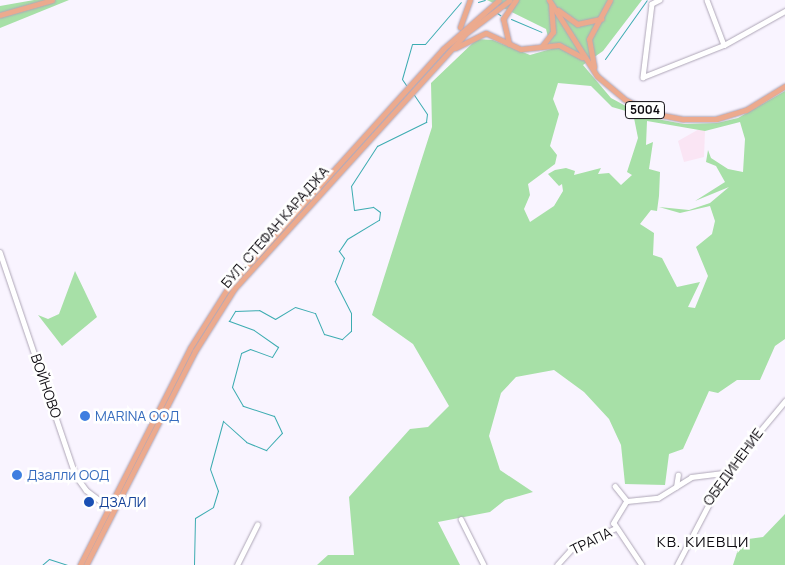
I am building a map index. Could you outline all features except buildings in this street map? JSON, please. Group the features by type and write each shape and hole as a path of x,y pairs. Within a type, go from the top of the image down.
{"main road":[{"path":"0,15 52,0"},
{"path":"443,49 463,23 470,0"},
{"name":"БУЛ. СТЕФАН КАРАДЖА","path":"86,565 190,348 229,286 443,49 499,0"},
{"name":"БУЛ. СТЕФАН КАРАДЖА","path":"80,565 112,509 195,351 229,296 473,26 510,0"},
{"path":"511,46 502,22 516,0"},
{"path":"537,49 552,36 549,0"},
{"path":"549,0 574,23 601,18"},
{"name":"5004","path":"549,0 597,76 634,105 683,119 737,114 785,86"},
{"path":"597,76 588,44 610,0"},
{"path":"447,54 480,33 511,46 537,49 563,46 588,62"}],"street":[{"path":"660,0 652,4 643,77 724,45 785,11"},
{"path":"707,0 724,45"},
{"name":"ВОЙНОВО","path":"0,252 76,476 112,509"},
{"name":"ОБЕДИНЕНИЕ","path":"677,565 725,473 785,401"},
{"path":"616,528 614,517 626,501 658,498 691,477 725,473"},
{"path":"676,488 678,475"},
{"path":"616,486 626,501"},
{"path":"461,519 484,565"},
{"path":"237,565 257,525"},
{"name":"ТРАПА","path":"557,565 573,547 616,528 642,565"}],"shaded area":[{"path":"701,128 705,131 704,157 684,162 678,141"}],"green space":[{"path":"34,0 69,0 0,28 0,6"},
{"path":"487,0 642,0 603,51 583,65 611,98 646,117 684,124 717,123 738,118 785,91 785,339 775,346 760,380 737,380 718,393 709,391 683,449 669,454 665,485 625,484 621,445 609,419 584,392 554,370 516,377 501,393 489,436 500,470 533,492 505,500 490,512 438,522 460,565 317,565 328,555 354,555 349,497 410,429 428,427 449,406 413,344 372,315 432,127 431,83 477,39 493,40 530,55 551,49 546,29","holes":["558,83 591,86 612,107 633,113 638,138 627,172 632,175 621,185 609,173 598,174 601,168 574,175 575,171 566,168 555,170 548,174 559,186 562,184 563,191 554,206 530,222 524,209 530,195 528,184 555,164 557,155 550,146 559,114 553,99","647,121 705,131 740,122 745,139 743,172 728,169 711,158 708,150 706,162 716,166 725,182 695,201 729,187 710,203 689,210 659,207 680,213 710,206 715,221 712,234 696,247 708,276 695,308 688,307 700,282 677,287 662,258 653,255 654,233 640,224 651,210 657,211 659,196 660,172 649,169 653,142 646,145"]},
{"path":"75,271 97,317 62,346 38,315 48,319 59,314"},
{"path":"785,514 785,565 733,565 741,540 763,537"}],"waterway":[{"path":"478,2 485,0"},
{"path":"605,59 647,0"},
{"path":"406,85 402,79 412,44 425,44 461,2"},
{"path":"511,19 541,32"},
{"path":"194,565 195,518 213,507 218,491 210,469 223,421 246,442 266,450 282,433 274,416 243,406 232,387 241,353 250,349 272,357 278,347 254,330 229,321 235,311 259,310 275,319 295,307 315,313 324,334 342,339 351,331 351,313 335,281 344,258 339,251 347,239 379,220 380,212 373,207 354,210 351,186 377,146 426,122 427,114 414,95"},
{"path":"42,565 49,559 68,565"}],"place":[{"name":"MARINA ООД","path":"85,416"},
{"name":"Дзалли ООД","path":"17,475"},
{"name":"ДЗАЛИ","path":"89,502"}],"district":[{"name":"КВ. КИЕВЦИ","path":"703,542"}]}
